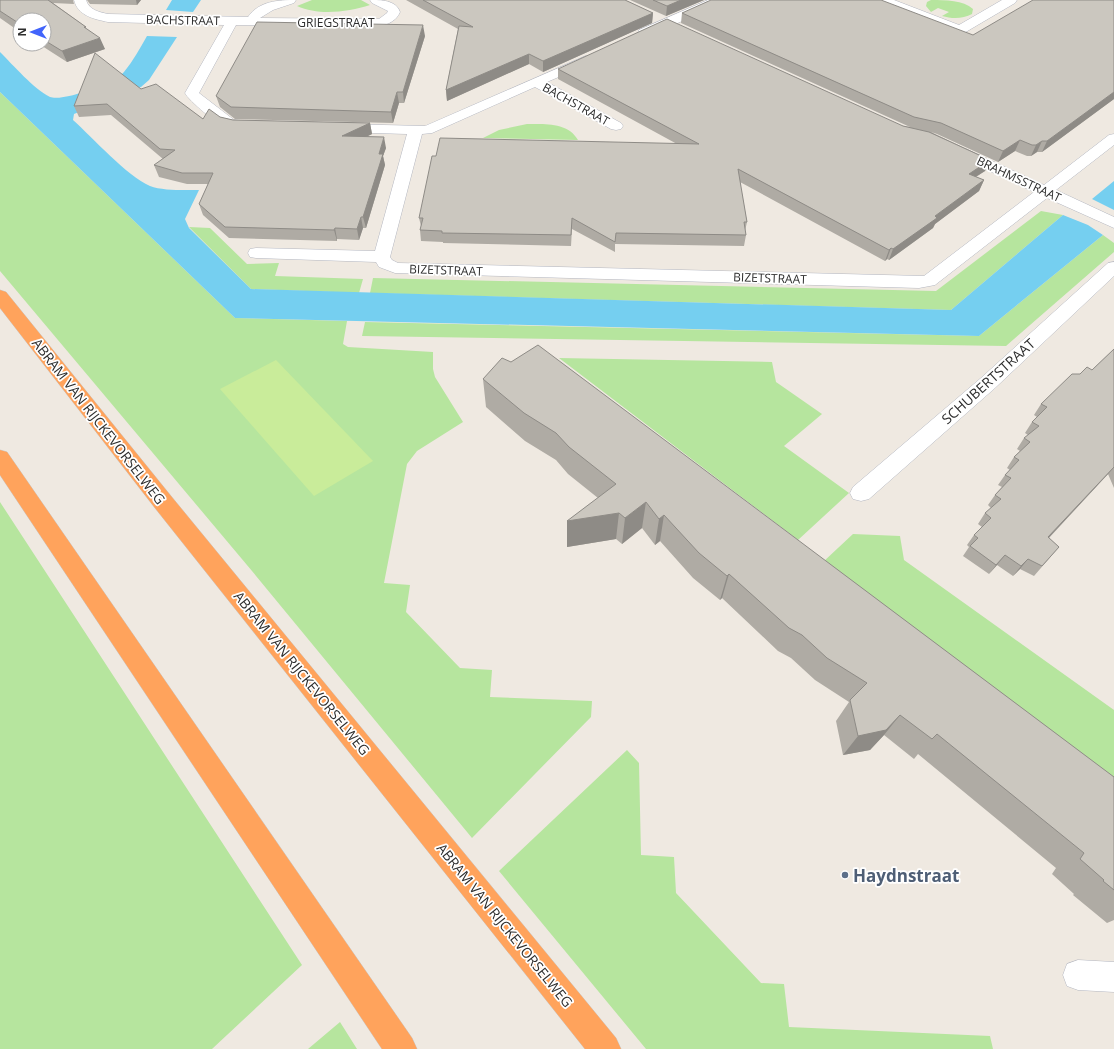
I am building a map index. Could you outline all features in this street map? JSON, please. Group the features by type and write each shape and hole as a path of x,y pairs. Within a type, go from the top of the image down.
{"highway":[{"name":"ABRAM VAN RIJCKEVORSELWEG","path":"0,296 158,495 605,1049"},
{"path":"0,458 401,1049"}],"street":[{"name":"BACHSTRAAT","path":"80,0 84,10 98,17 232,21 192,93 194,97 230,124 260,126"},
{"name":"GRIEGSTRAAT","path":"252,21 260,11 290,0"},
{"name":"GRIEGSTRAAT","path":"232,21 382,22 393,15 394,12 393,9 376,0"},
{"path":"631,39 718,0"},
{"path":"883,0 960,30 1011,0"},
{"path":"649,15 685,32"},
{"name":"BACHSTRAAT","path":"330,127 427,130 435,128 594,56"},
{"name":"BACHSTRAAT","path":"536,82 616,126"},
{"path":"256,253 382,257 416,129"},
{"name":"BIZETSTRAAT","path":"382,257 385,263 395,268 919,282 929,281 1114,138"},
{"name":"BRAHMSSTRAAT","path":"945,145 1114,223"},
{"name":"SCHUBERTSTRAAT","path":"861,493 988,383 1114,267"},
{"path":"1078,975 1114,977"}],"green space":[{"path":"312,0 361,0 370,5 352,10 334,12 315,11 297,6"},
{"path":"931,0 948,0 959,2 973,9 972,14 957,18 942,16 949,12 938,8 931,12 926,6 927,2"},
{"path":"0,92 235,318 347,321 343,344 348,347 433,352 433,369 435,377 463,422 417,451 407,464 384,583 410,585 406,612 460,668 492,670 490,697 592,701 591,717 472,838 252,571 0,271"},
{"path":"527,124 548,124 562,127 574,134 578,140 483,138 499,130"},
{"path":"1041,211 1063,215 951,310 370,293 373,278 936,291"},
{"path":"189,227 210,228 247,264 279,263 275,276 363,279 359,293 251,289"},
{"path":"1103,235 1114,243 1114,252 1006,346 362,336 365,322 979,336"},
{"path":"559,358 772,362 776,382 822,414 784,446 849,493 798,540"},
{"path":"276,360 373,461 314,496 220,389"},
{"path":"0,502 302,965 212,1049 0,1049"},
{"path":"853,534 900,536 904,560 1114,710 1114,784 823,562"},
{"path":"627,750 639,763 641,855 674,857 676,893 761,983 784,984 789,1027 990,1036 993,1049 646,1049 499,871"},
{"path":"340,1022 357,1049 308,1049"}],"water":[{"path":"172,0 201,0 193,12 166,10"},
{"path":"147,36 177,37 149,80 141,87 74,114 73,120 131,174 150,186 161,189 199,190 185,219 189,228 251,289 951,310 1063,215 1088,225 1103,235 979,336 235,318 0,92 0,52 37,88 50,97 57,98 66,97 100,86 124,72"},
{"path":"1114,181 1114,210 1092,199"}],"building":[{"path":"0,0 48,0 100,38 62,51 52,45 52,12 12,12 12,19 0,11"},
{"path":"423,0 625,0 653,13 543,61 529,54 446,90 459,26 473,27"},
{"path":"653,0 681,0 667,6"},
{"path":"711,0 881,0 973,35 1033,0 1114,0 1114,92 1047,141 1042,141 1036,145 1032,145 1020,140 1003,151 941,123 914,117 682,13"},
{"path":"667,19 903,126 929,132 990,160 969,174 984,180 935,216 937,218 893,249 891,248 889,250 738,169 747,222 744,222 746,235 616,233 615,242 572,218 571,235 442,233 442,231 420,230 423,218 419,218 432,156 436,156 440,138 699,144 558,69"},
{"path":"257,22 423,25 403,92 397,92 391,112 231,107 216,96"},
{"path":"95,53 141,89 156,84 203,119 209,109 220,117 233,120 370,123 342,136 384,137 379,154 383,154 363,217 361,217 357,229 335,228 334,230 225,227 199,204 213,173 182,173 154,165 175,150 160,149 107,104 74,106"},
{"path":"538,345 1114,777 1114,890 1080,859 1084,853 937,734 932,739 900,715 886,730 858,736 850,700 867,683 827,658 802,635 789,628 729,574 727,576 699,553 664,515 659,519 646,502 625,518 619,513 567,521 616,484 569,447 556,433 524,413 483,379 502,358 511,362"},
{"path":"1114,349 1114,467 1048,537 1059,547 1042,566 1028,559 1021,566 1005,555 996,565 970,546 978,538 974,535 991,518 985,513 1001,499 995,495 1011,478 1005,475 1019,460 1014,457 1030,442 1024,438 1039,426 1032,422 1047,407 1041,404 1072,374 1080,374 1087,367 1092,370"}],"place":[{"name":"Haydnstraat","path":"845,875"}]}
